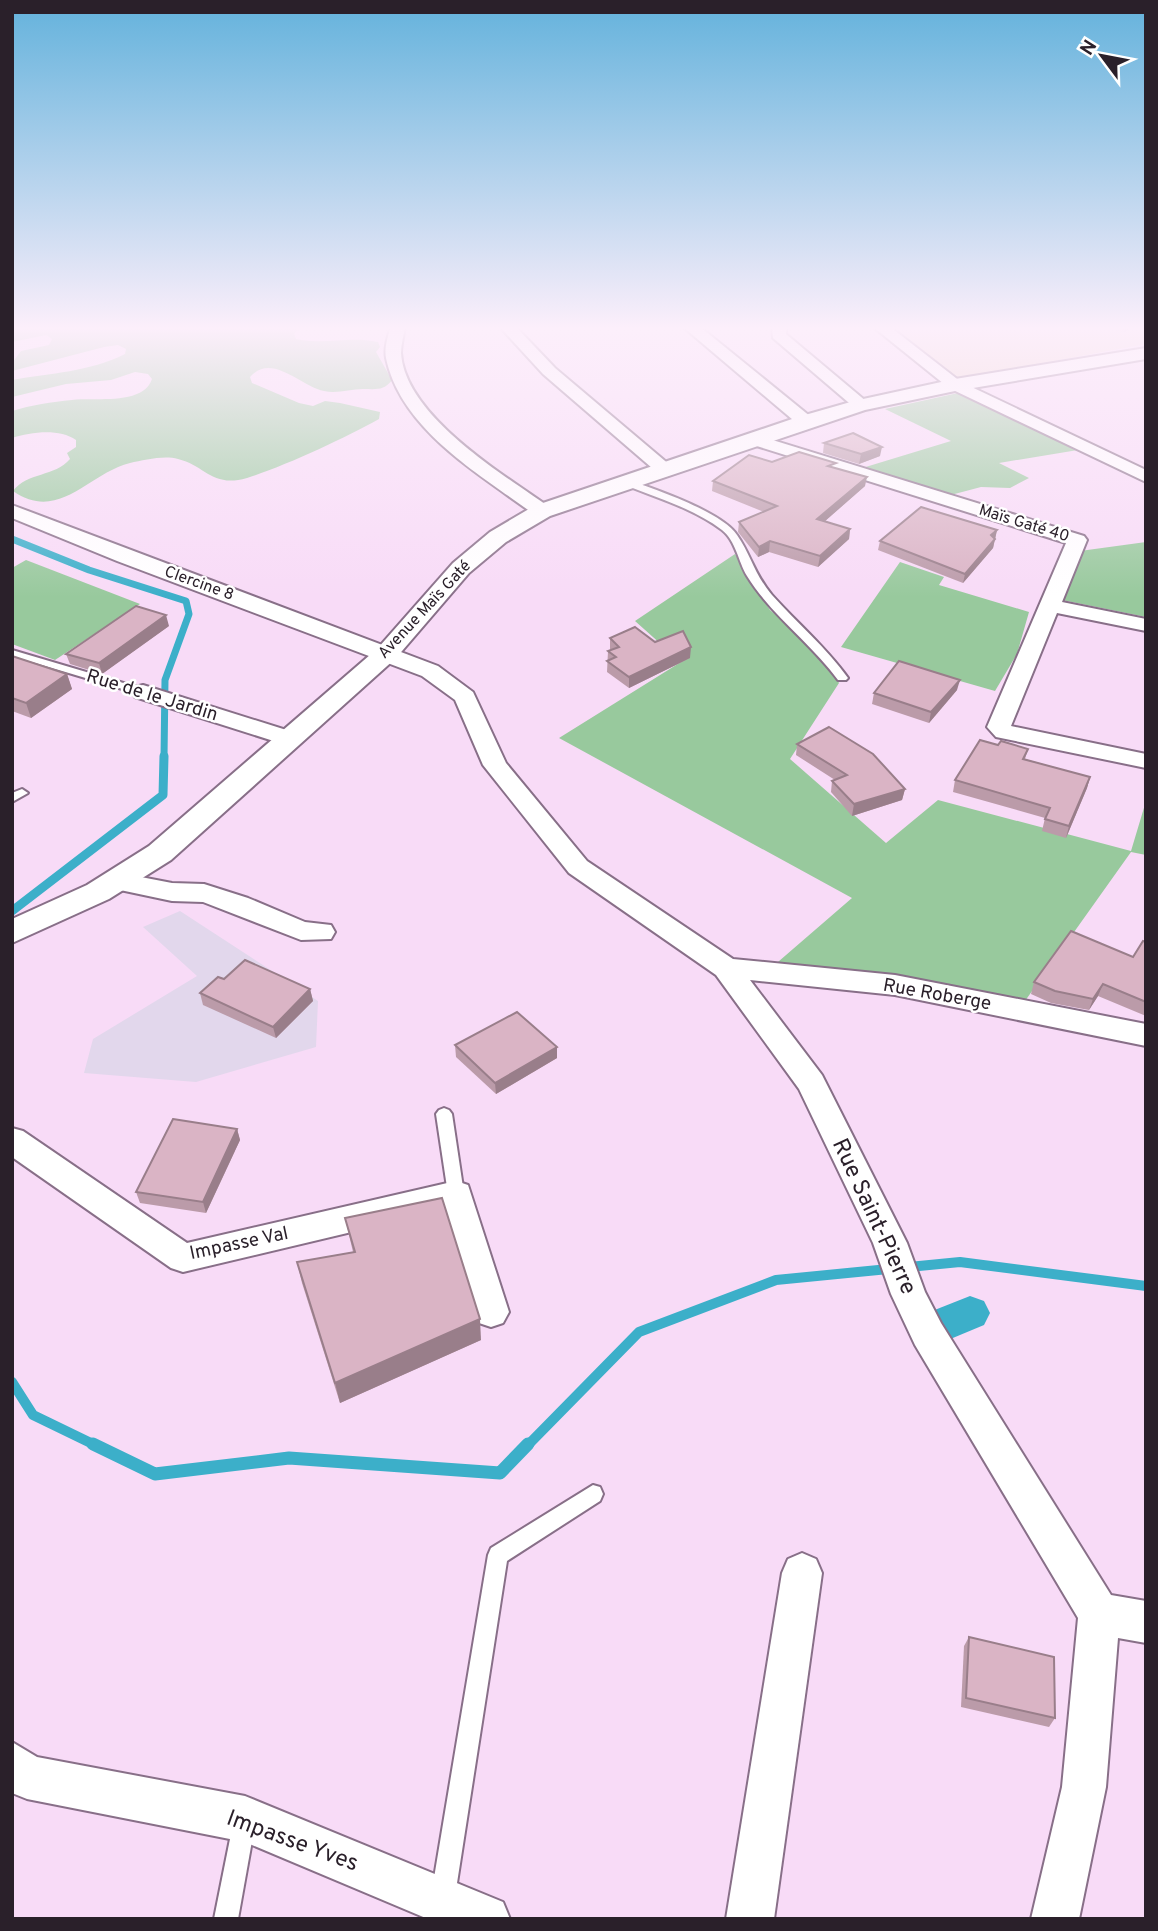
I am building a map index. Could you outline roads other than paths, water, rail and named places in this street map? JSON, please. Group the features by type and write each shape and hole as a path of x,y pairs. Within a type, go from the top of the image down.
{"street":[{"path":"426,416 462,451 542,511"},
{"path":"602,416 665,470"},
{"path":"799,416 805,421"},
{"name":"Avenue Maïs Gaté","path":"12,932 115,881 160,853 387,653 461,568 498,537 542,511 822,416"},
{"path":"1020,416 1146,477"},
{"name":"Maïs Gaté 40","path":"753,439 1077,540 1048,605 1000,730 1146,761"},
{"name":"Clercine 8","path":"12,511 124,557 387,653"},
{"path":"1048,605 1146,625"},
{"name":"Rue Saint-Pierre","path":"387,653 430,671 465,696 495,765 579,867 726,968 811,1083 890,1243 908,1294 928,1334 1099,1614"},
{"name":"Rue de le Jardin","path":"144,692 291,739"},
{"path":"115,881 172,892 204,893 239,904 301,931 321,932"},
{"name":"Rue Roberge","path":"726,968 895,985 1146,1035"},
{"name":"Impasse Val","path":"12,1140 183,1258 456,1194"},
{"path":"456,1194 491,1312"},
{"path":"750,1919 802,1573"},
{"path":"1055,1919 1084,1787 1099,1614 1146,1622"},
{"name":"Impasse Yves","path":"12,1764 27,1777 245,1819 486,1919"}],"lane":[{"path":"628,483 683,506 729,530 752,575 775,606 827,656 842,678"},
{"name":"Rue de le Jardin","path":"12,653 144,692"},
{"path":"444,1114 456,1194"},
{"path":"442,1901 498,1555 593,1494"},
{"path":"226,1919 245,1819"}],"waterway":[{"path":"12,539 89,570 186,601 189,614 165,680 164,758"},
{"path":"12,911 163,795 164,756"},
{"path":"527,1446 639,1332 776,1280 960,1262 1146,1286"},
{"path":"936,1327 970,1313"},
{"path":"12,1382 33,1415 97,1446"},
{"path":"93,1444 155,1474 289,1458 500,1473 528,1444"}]}
